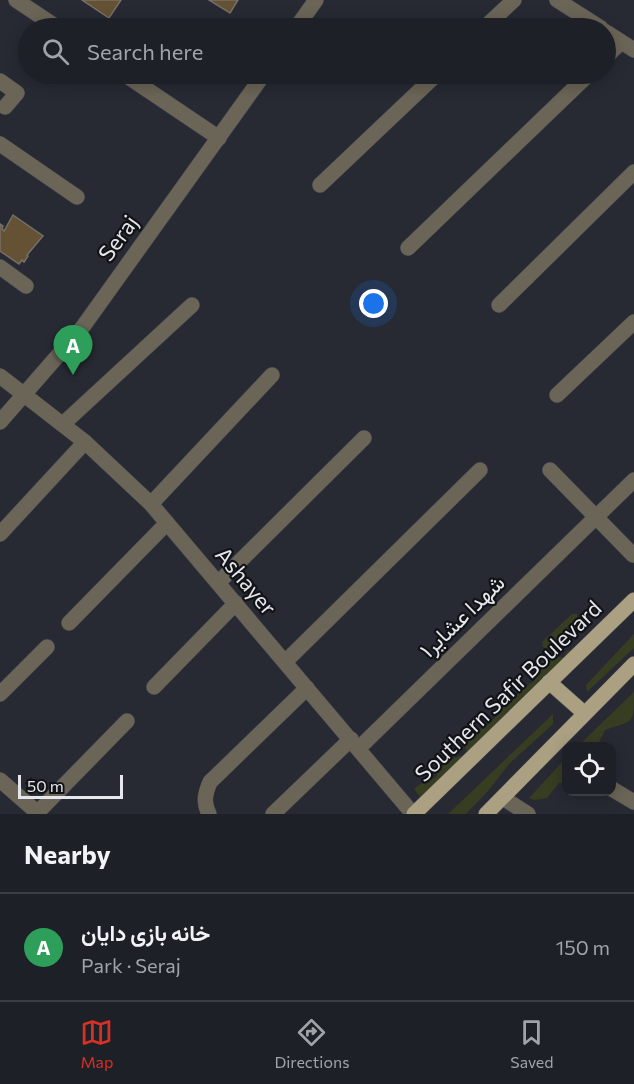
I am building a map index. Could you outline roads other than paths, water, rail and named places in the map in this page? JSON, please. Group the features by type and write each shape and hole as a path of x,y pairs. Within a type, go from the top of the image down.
{"main road":[{"name":"Southern Safir Boulevard","path":"414,814 634,600"},
{"path":"486,814 634,664"},
{"path":"549,682 584,713"}],"street":[{"path":"16,0 43,18"},
{"path":"303,18 316,0"},
{"path":"495,18 514,0"},
{"path":"557,0 585,18"},
{"path":"0,81 17,93 5,107"},
{"path":"139,84 219,138"},
{"name":"Seraj","path":"0,422 82,328 257,84"},
{"path":"320,185 426,84"},
{"path":"408,249 579,84"},
{"path":"0,144 77,197"},
{"path":"499,305 634,172"},
{"path":"0,267 27,286"},
{"path":"63,424 192,305"},
{"path":"558,395 634,322"},
{"path":"151,504 272,375"},
{"name":"Ashayer","path":"0,376 85,442 151,504 414,814"},
{"path":"218,583 364,438"},
{"path":"0,534 85,442"},
{"path":"285,662 480,470"},
{"path":"550,470 633,555"},
{"name":"شهدا عشایر۱","path":"273,814 355,743 634,480"},
{"path":"69,623 167,522"},
{"path":"154,687 236,603"},
{"path":"0,694 47,647"},
{"path":"209,814 205,806 205,793 210,782 307,688"},
{"path":"0,780 38,813 127,721"},
{"path":"616,791 634,802"},
{"path":"503,798 528,814"}],"place":[{"name":"خانه بازی دایان","path":"73,375"}]}
